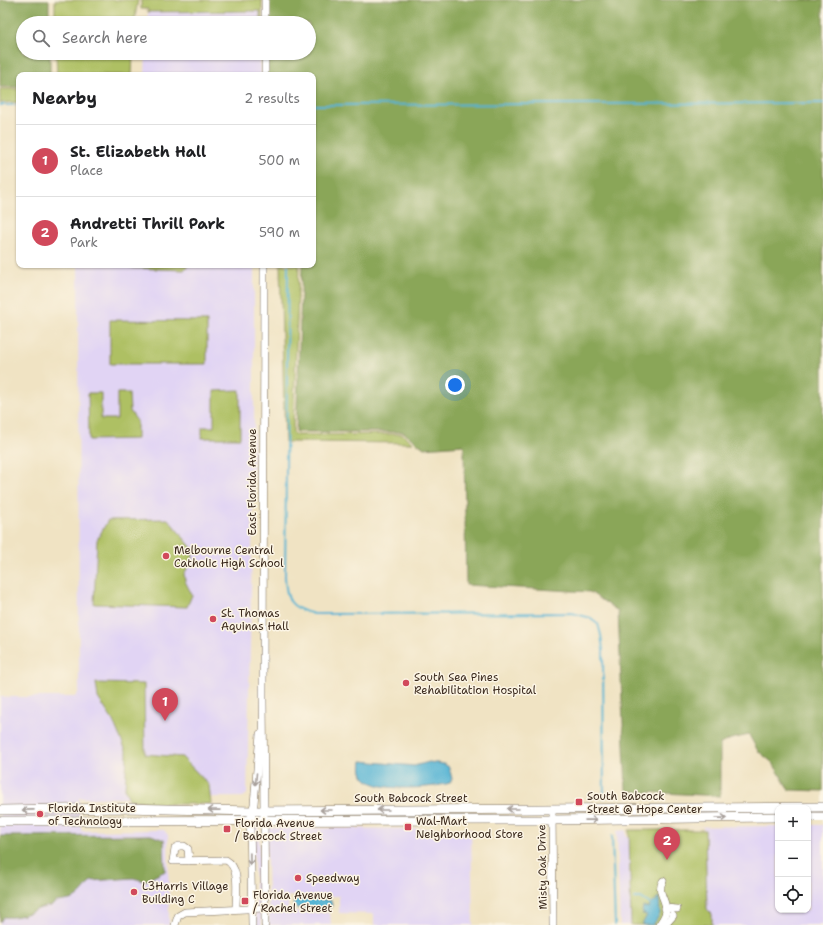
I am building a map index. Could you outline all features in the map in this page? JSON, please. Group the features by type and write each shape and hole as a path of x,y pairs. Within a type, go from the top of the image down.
{"main road":[{"name":"South Babcock Street","path":"0,810 123,808 263,811 823,807"},
{"path":"811,817 823,816"},
{"name":"South Babcock Street","path":"0,821 552,820 775,817"}],"street":[{"path":"265,16 266,0"},
{"path":"265,60 265,72"},
{"name":"East Florida Avenue","path":"264,268 263,820 265,925"},
{"name":"East Florida Avenue","path":"252,925 250,820 253,811 263,698"},
{"name":"Misty Oak Drive","path":"552,809 553,925"},
{"path":"189,861 226,860 232,863 236,870 236,908"},
{"path":"659,925 664,917 666,908 660,896 660,885 663,881"},
{"path":"175,925 178,916 185,912 236,908 265,908"},
{"path":"666,908 677,909"},
{"path":"665,925 673,916 672,915"}],"shaded area":[{"path":"260,11 260,16 148,16 148,12"},
{"path":"146,60 260,60 261,72 145,72"},
{"name":"Melbourne Central Catholic High School","path":"78,268 254,268 254,445 247,794 243,797 79,798 81,831 164,830 168,835 169,925 0,925 0,697 75,697 79,692"},
{"path":"811,825 823,825 823,925 656,925 705,843 705,830 702,827 653,827 775,826 775,913 811,913"},
{"path":"253,828 259,828 262,925 256,925"},
{"path":"266,828 471,829 473,925 374,925 374,914 339,913 339,896 288,896 288,912 330,913 331,925 269,925"},
{"path":"626,830 626,836 630,838 631,846 628,852 633,855 629,874 631,882 629,886 631,890 631,925 620,925 617,831"}],"green space":[{"path":"0,0 49,0 49,16 16,16 16,60 50,60 50,72 16,72 16,87 0,87"},
{"path":"55,0 138,0 135,16 55,16"},
{"path":"141,0 262,0 262,16 260,16 260,11 148,12 148,9 141,9"},
{"path":"266,0 823,0 823,791 789,790 773,763 758,751 749,735 731,739 720,744 720,796 626,791 618,611 590,592 466,585 464,445 424,448 403,432 296,432 302,268 316,268 316,72 265,72 265,60 316,60 316,16 265,16"},
{"path":"56,60 133,60 132,72 57,72"},
{"path":"0,89 16,89 16,102 0,103"},
{"path":"134,268 186,268 184,270"},
{"path":"280,268 299,268 293,433 296,435 402,434 413,443 285,442"},
{"path":"110,320 207,321 207,364 110,364"},
{"path":"240,390 240,438 202,438 202,427 214,427 214,391"},
{"path":"88,393 101,393 101,419 117,419 117,393 129,393 130,411 137,421 137,439 89,440"},
{"path":"168,519 192,548 193,559 184,574 185,581 192,595 187,607 94,604 97,540 108,520"},
{"path":"96,683 144,684 145,754 182,757 209,785 211,804 158,804 129,799 125,790 127,753 113,721 98,698"},
{"path":"629,830 705,830 707,909 712,914 712,925 631,925"},
{"path":"151,835 164,840 165,871 145,881 133,878 91,881 80,895 73,899 55,902 52,906 40,908 24,915 4,917 0,922 0,836"}],"water":[{"path":"362,761 414,766 429,762 444,764 449,767 452,779 450,783 419,788 381,786 372,783 365,778 361,765"},
{"path":"659,897 660,914 653,925 642,925 647,915 642,914 645,913 642,912 643,907 649,908 651,903 657,901 656,899"},
{"path":"295,899 331,900 332,906 329,909 296,908 293,905"}],"waterway":[{"path":"316,105 823,103"},
{"path":"0,105 16,105"},
{"path":"288,268 285,577 288,598 299,609 314,614 572,613 591,618 598,624 603,650 604,798"},
{"path":"612,836 615,925"},
{"path":"634,898 641,898 650,904"}],"place":[{"name":"Melbourne Central Catholic High School","path":"166,556"},
{"name":"St. Thomas Aquinas Hall","path":"213,619"},
{"name":"South Sea Pines Rehabilitation Hospital","path":"406,683"},
{"name":"St. Elizabeth Hall","path":"165,721"},
{"name":"South Babcock Street @ Hope Center","path":"579,802"},
{"name":"Florida Institute of Technology","path":"40,814"},
{"name":"Wal-Mart Neighborhood Store","path":"408,827"},
{"name":"Florida Avenue / Babcock Street","path":"227,829"},
{"name":"Andretti Thrill Park","path":"667,860"},
{"name":"Speedway","path":"298,878"},
{"name":"L3Harris Village Building C","path":"134,892"},
{"name":"Florida Avenue / Rachel Street","path":"245,901"}]}
